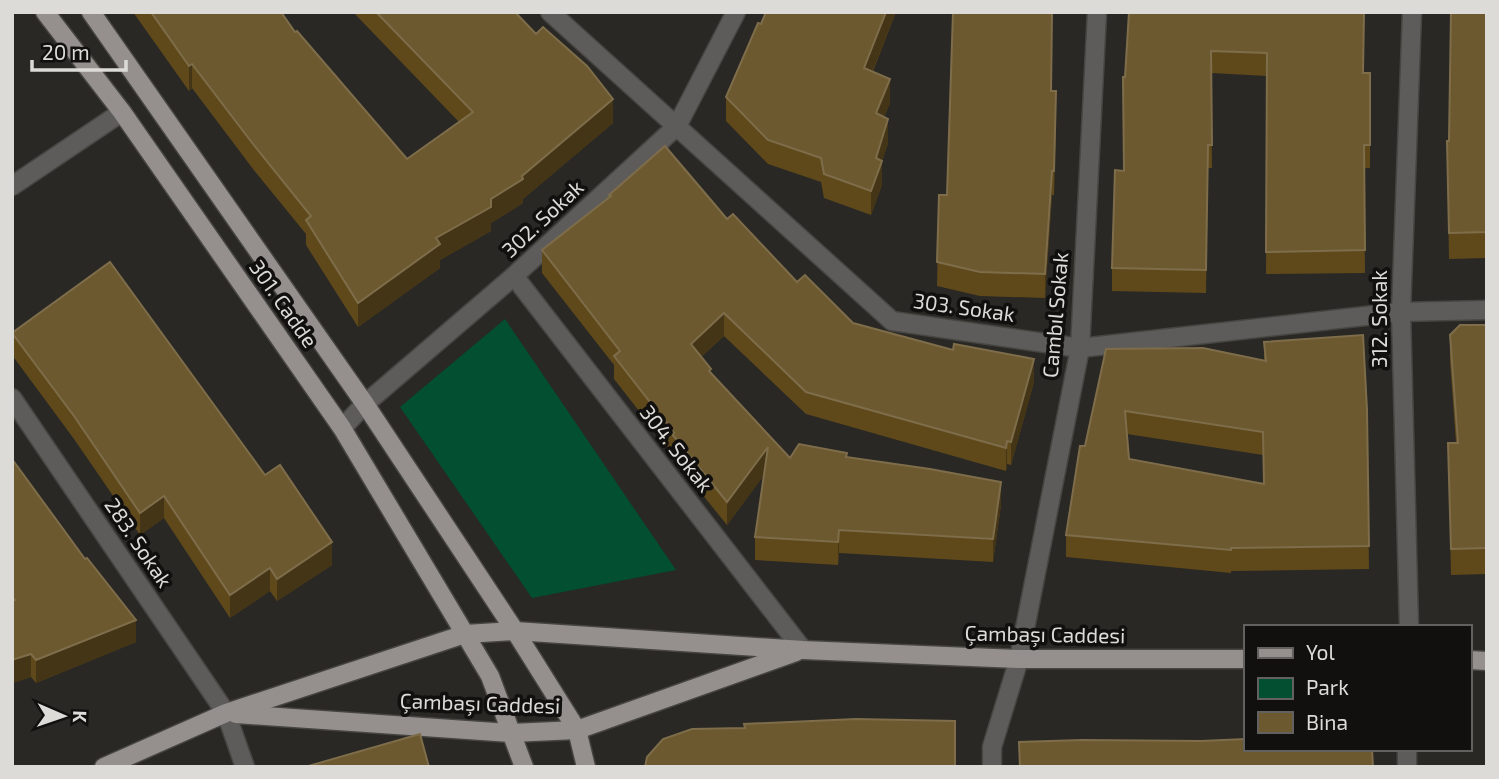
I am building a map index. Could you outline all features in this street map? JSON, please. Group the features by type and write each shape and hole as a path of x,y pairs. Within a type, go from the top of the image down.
{"main road":[{"name":"301. Cadde","path":"44,12 122,112 342,428 490,676 524,767"},
{"name":"301. Cadde","path":"91,12 365,404 515,631 577,730 586,767"},
{"name":"Çambaşı Caddesi","path":"104,767 226,713 465,634 515,631 803,650 1019,659 1244,659"},
{"name":"Çambaşı Caddesi","path":"226,713 511,733 577,730 803,650"}],"street":[{"name":"303. Sokak","path":"550,12 892,321 1080,348 1401,312 1487,310"},
{"name":"302. Sokak","path":"342,428 365,404 514,276 677,127 736,12"},
{"name":"Cambıl Sokak","path":"992,767 992,747 1019,659 1080,348 1097,12"},
{"name":"312. Sokak","path":"1409,625 1401,312 1412,12"},
{"path":"12,186 122,112"},
{"name":"304. Sokak","path":"514,276 803,650"},
{"name":"283. Sokak","path":"12,398 226,713 245,767"}],"green space":[{"path":"505,319 676,570 532,598 400,407"}],"building":[{"path":"151,12 281,12 295,32 297,31 407,159 473,112 376,12 515,12 536,34 543,27 587,66 613,99 522,176 523,179 491,199 491,207 436,238 440,244 358,303 306,220 311,216 192,64 189,66"},
{"path":"766,12 886,12 864,68 890,79 876,113 888,119 876,158 882,161 871,191 824,174 821,158 768,140 726,97 758,23 761,24"},
{"path":"953,12 1052,12 1051,91 1056,91 1054,171 1045,274 980,272 937,262 939,195 947,195"},
{"path":"1129,12 1364,12 1363,73 1370,73 1370,145 1364,145 1365,250 1266,252 1267,53 1211,51 1212,145 1208,145 1206,270 1112,268 1115,170 1124,171 1123,77"},
{"path":"1451,12 1487,12 1487,232 1449,233 1447,141"},
{"path":"665,146 727,219 733,214 797,282 805,275 853,323 953,350 954,344 1034,359 1011,442 1007,441 1006,448 806,392 724,313 691,344 711,369 709,371 790,458 799,444 847,453 846,457 1001,482 993,539 839,530 838,542 755,537 768,447 727,502 614,356 620,351 542,250 611,196 609,195"},
{"path":"110,262 265,475 280,465 332,542 277,579 270,568 230,595 164,496 140,513 74,416 12,333"},
{"path":"1460,325 1487,325 1487,548 1451,549 1448,443 1458,443 1450,335"},
{"path":"1363,335 1369,546 1231,550 1066,535 1080,446 1085,446 1106,349 1203,348 1266,361 1264,342","holes":["1125,411 1263,432 1264,484 1129,459"]},
{"path":"12,459 85,559 87,558 136,620 36,660 31,654 12,660 12,601 15,600 12,597"},
{"path":"856,719 955,721 955,767 645,767 647,757 663,739 692,729 745,728 744,724"},
{"path":"420,734 429,767 305,767"},
{"path":"1244,739 1244,751 1372,751 1373,767 1020,767 1019,742"}]}
